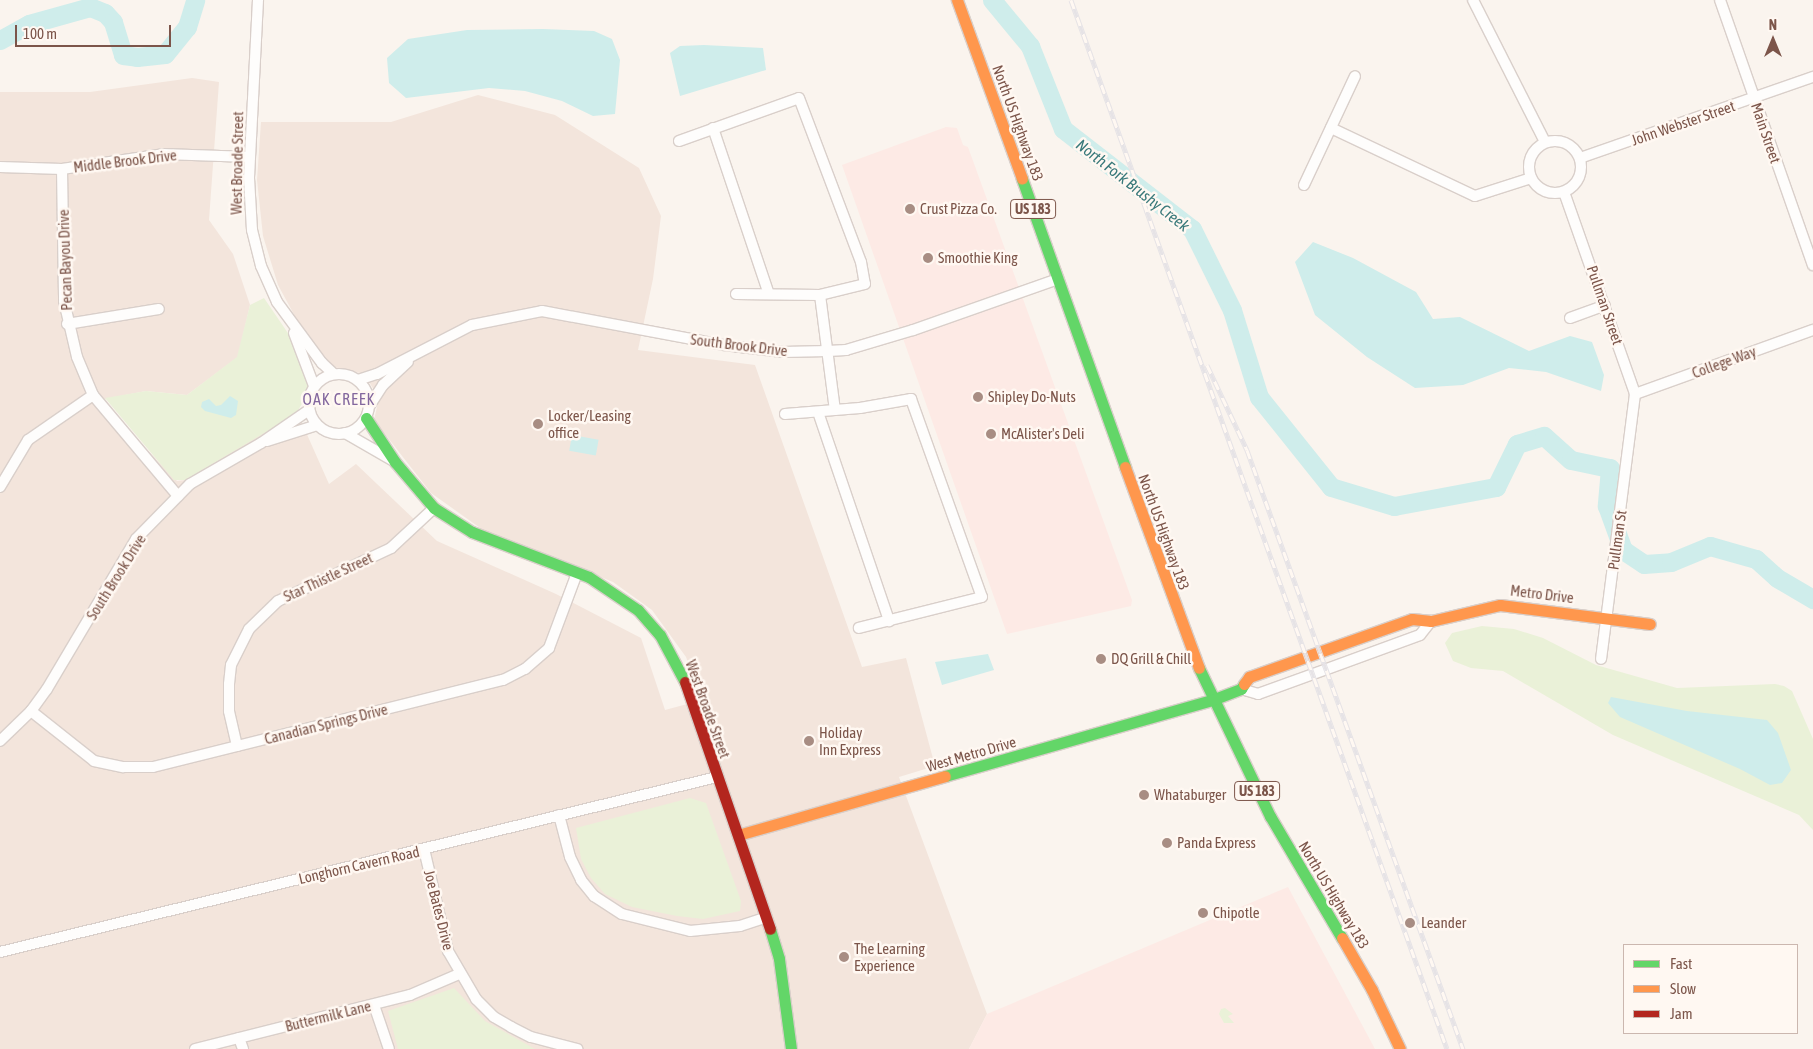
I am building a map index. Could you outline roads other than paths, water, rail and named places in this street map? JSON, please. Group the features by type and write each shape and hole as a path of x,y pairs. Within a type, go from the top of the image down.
{"street":[{"name":"West Broade Street","path":"258,0 250,157 250,214 256,247 269,284 287,318 310,370 314,386"},
{"name":"North US Highway 183","path":"957,0 1212,700 1270,816 1368,982 1400,1049"},
{"path":"1473,0 1545,142"},
{"name":"Main Street","path":"1720,0 1813,265"},
{"path":"1304,185 1355,76"},
{"name":"John Webster Street","path":"1580,158 1813,77"},
{"path":"679,141 799,98 861,262 865,284 820,295 736,294"},
{"path":"713,128 769,294"},
{"path":"1331,128 1474,196 1531,178"},
{"path":"1563,141 1571,145 1580,158 1580,178 1564,192 1542,190 1531,178 1529,161 1538,147 1545,142 1563,141"},
{"name":"Middle Brook Drive","path":"0,167 62,169 163,154 250,157"},
{"name":"Pecan Bayou Drive","path":"62,169 64,301 67,324 77,358 93,395 178,496"},
{"name":"Pullman Street","path":"1564,192 1635,394 1634,420"},
{"name":"South Brook Drive","path":"358,380 377,374 472,325 542,311 723,346 783,352 846,350 913,330 1058,279"},
{"path":"820,295 835,410"},
{"path":"1570,318 1605,305"},
{"path":"67,324 158,309"},
{"name":"West Broade Street","path":"287,318 334,374"},
{"name":"College Way","path":"1635,394 1813,330"},
{"name":"South Brook Drive","path":"370,405 383,385 419,351"},
{"path":"334,374 358,380 364,387 370,405 366,418 361,425 345,434 326,431 318,425 309,410 314,386 334,374"},
{"path":"0,488 28,440 93,395"},
{"path":"785,414 835,410 911,399 982,597 859,628"},
{"name":"South Brook Drive","path":"0,741 31,711 136,539 190,484 261,443 309,410"},
{"path":"818,412 889,621"},
{"name":"West Broade Street","path":"366,418 395,462 434,508 472,532 588,577 638,610 660,635 678,666 767,917 779,959 791,1049"},
{"name":"Pullman St","path":"1601,659 1605,617 1634,420"},
{"name":"South Brook Drive","path":"261,443 318,425"},
{"name":"West Broade Street","path":"345,434 395,462"},
{"name":"Star Thistle Street","path":"237,746 229,711 229,684 231,665 249,629 278,601 391,548 434,508"},
{"name":"Canadian Springs Drive","path":"31,711 94,760 123,767 153,767 503,680 525,669 549,648 577,573"},
{"name":"Metro Drive","path":"1212,700 1241,689 1249,677 1412,619 1431,621 1500,605 1650,624"},
{"name":"Metro Drive","path":"1241,689 1258,694 1328,669 1420,634 1431,621"},
{"name":"West Metro Drive","path":"738,835 1212,700"},
{"name":"Longhorn Cavern Road","path":"0,952 717,777"},
{"path":"558,815 570,857 581,880 594,896 622,914 690,931 740,926 767,917"},
{"name":"Joe Bates Drive","path":"424,849 448,951 459,974 476,999 494,1017 531,1037 560,1047 577,1049"},
{"name":"Buttermilk Lane","path":"195,1049 410,995 459,974"},
{"path":"374,1005 389,1049"},
{"path":"239,1038 243,1049"}],"water":[{"path":"543,29 594,31 612,39 620,60 615,114 593,116 562,101 525,91 489,88 406,98 389,83 387,58 408,39 467,30"},
{"path":"704,45 763,48 766,70 680,96 670,53 680,46"},
{"path":"1313,242 1353,258 1416,292 1433,319 1460,317 1529,351 1570,336 1592,342 1604,375 1601,391 1546,372 1509,368 1463,385 1415,388 1367,357 1315,315 1295,262"},
{"path":"230,396 238,401 236,415 231,418 205,411 201,407 202,402 209,399 216,406 221,405"},
{"path":"572,435 599,440 596,455 569,451"},
{"path":"988,654 994,670 942,685 935,662"},
{"path":"1611,697 1687,711 1767,720 1778,733 1791,770 1782,783 1770,785 1740,769 1620,717 1608,703"}],"waterway":[{"name":"North Fork Brushy Creek","path":"0,40 29,24 90,7 105,13 113,22 123,55 137,57 165,54 187,27 195,0"},
{"name":"North Fork Brushy Creek","path":"992,0 1030,46 1063,129 1192,229 1232,310 1259,397 1331,487 1394,506 1496,487 1517,444 1544,436 1571,460 1610,468 1607,506 1623,550 1644,564 1671,562 1710,546 1756,559 1777,578 1813,599"}],"railway":[{"path":"1071,0 1447,1049"},
{"path":"1207,365 1247,450 1463,1049"}],"place":[{"name":"Crust Pizza Co.","path":"910,209"},
{"name":"Smoothie King","path":"928,258"},
{"name":"Shipley Do-Nuts","path":"978,397"},
{"name":"Locker/Leasing office","path":"538,424"},
{"name":"McAlister's Deli","path":"991,434"},
{"name":"DQ Grill & Chill","path":"1101,659"},
{"name":"Holiday Inn Express","path":"809,741"},
{"name":"Whataburger","path":"1144,795"},
{"name":"Panda Express","path":"1167,843"},
{"name":"Chipotle","path":"1203,913"},
{"name":"Leander","path":"1410,923"},
{"name":"The Learning Experience","path":"844,957"}],"district":[{"name":"OAK CREEK","path":"339,399"}]}
